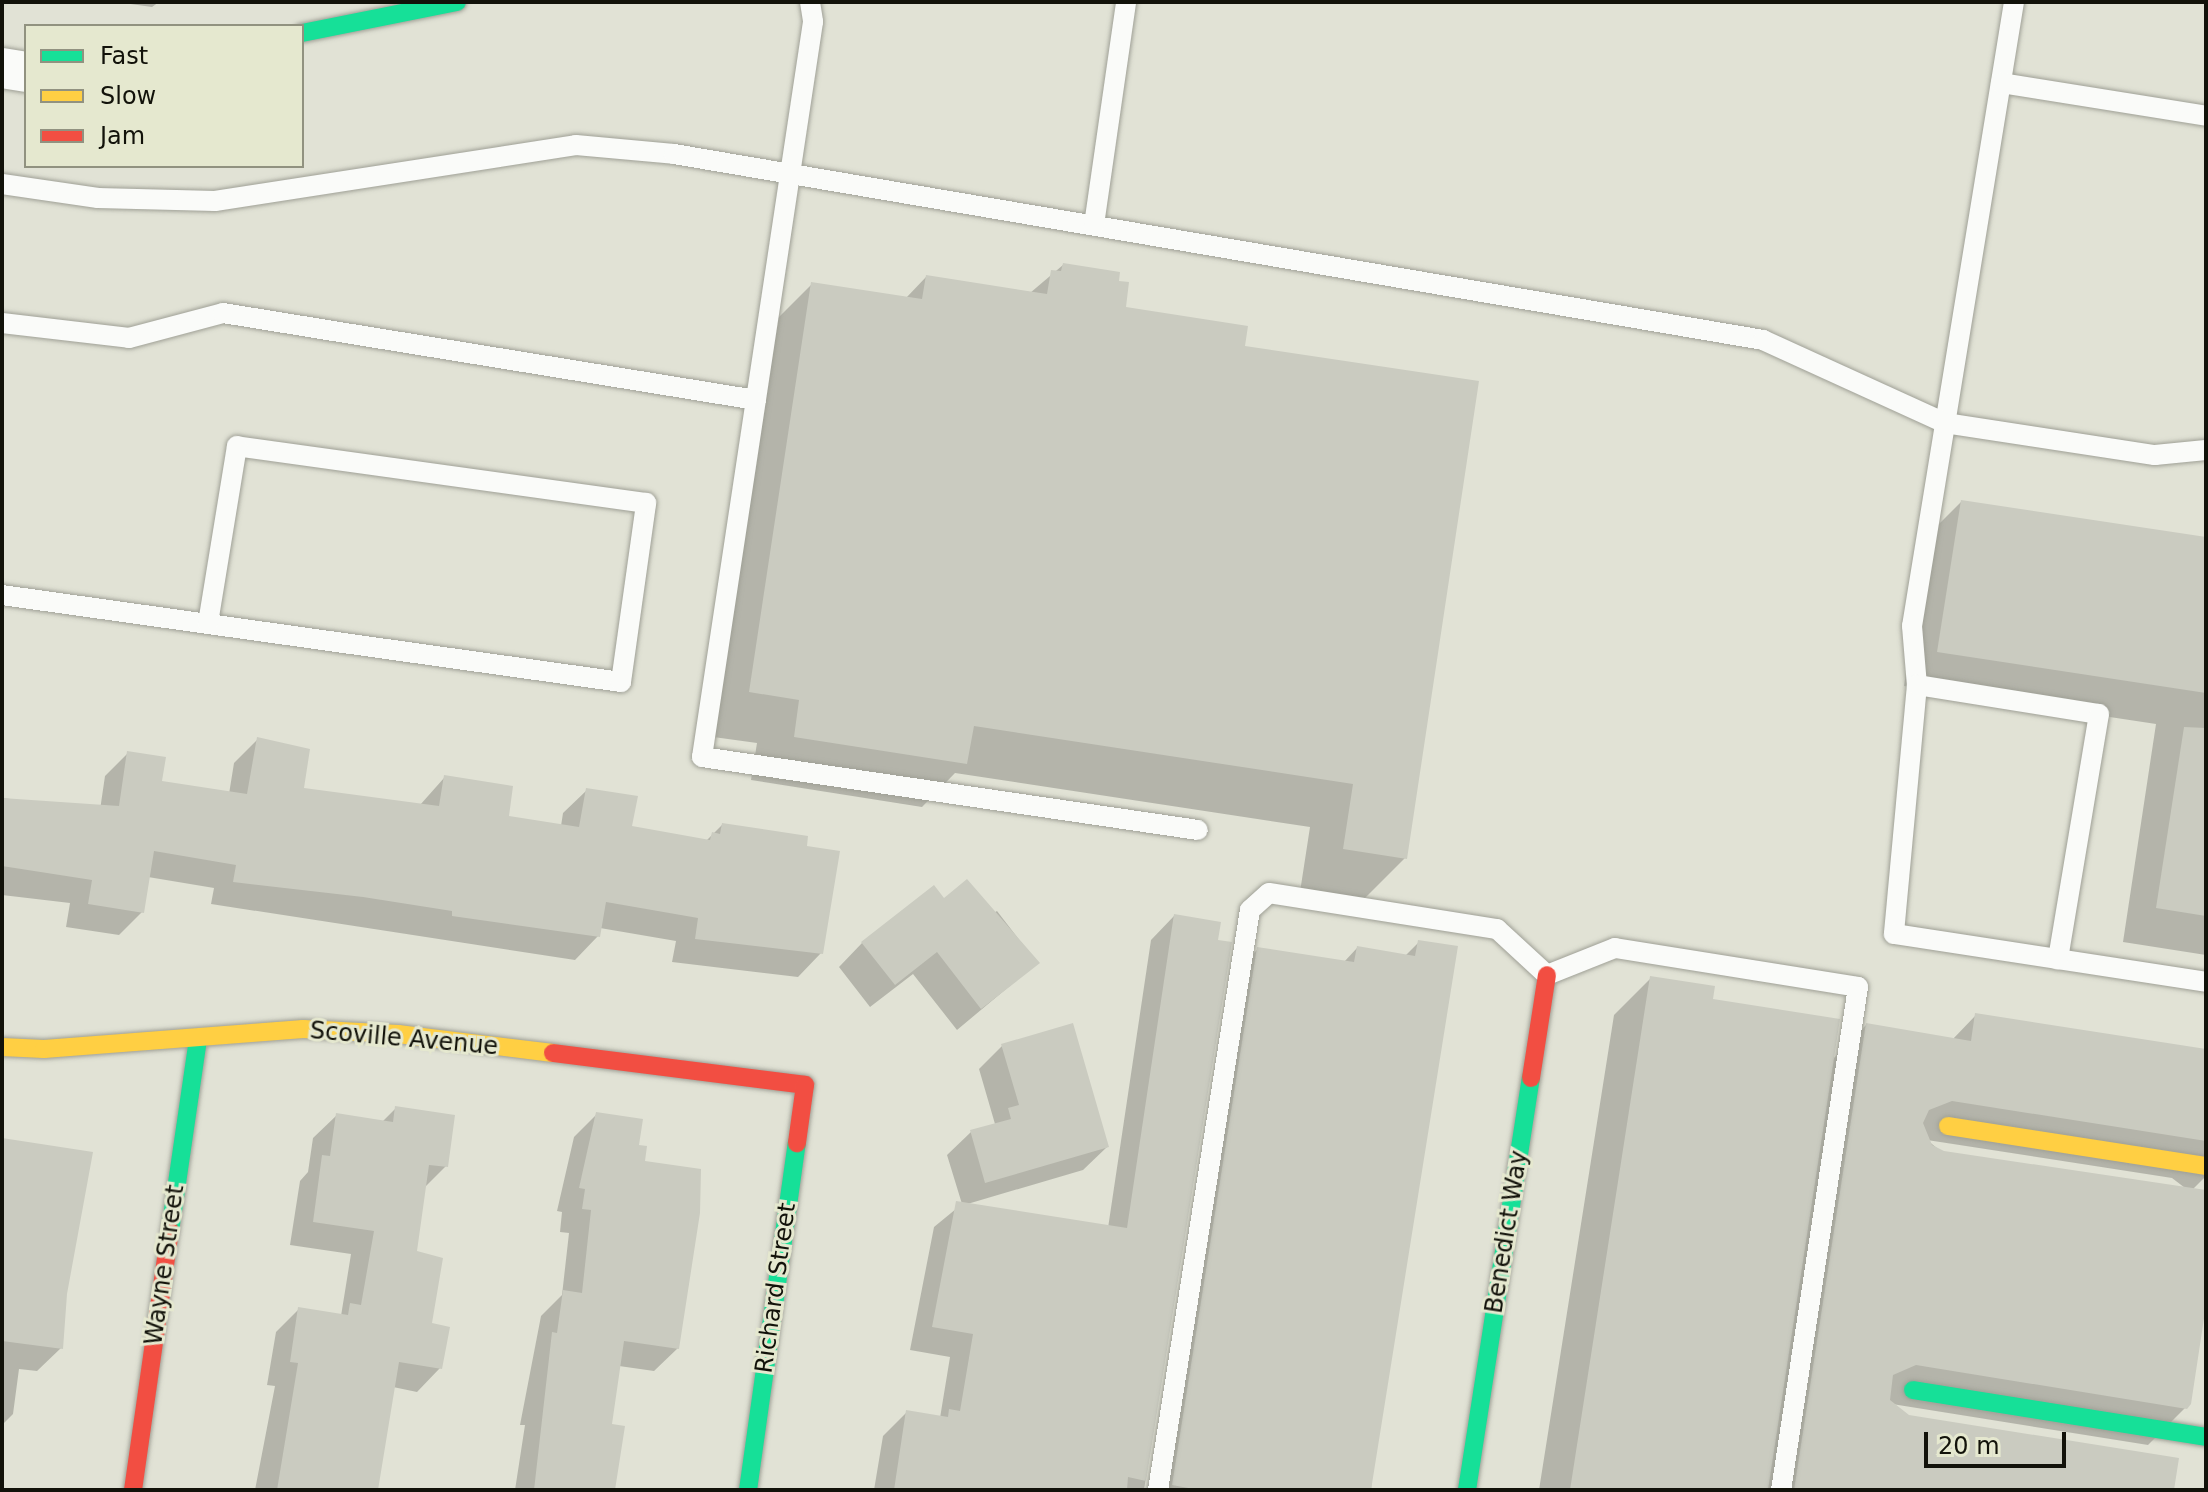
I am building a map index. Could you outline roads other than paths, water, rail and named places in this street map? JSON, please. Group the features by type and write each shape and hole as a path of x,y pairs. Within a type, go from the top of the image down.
{"street":[{"path":"304,33 457,2"},
{"path":"2,68 24,72"},
{"name":"Benedict Way","path":"1467,1490 1547,975"},
{"name":"Scoville Avenue","path":"2,1047 198,1040 303,1029 398,1034 805,1085"},
{"name":"Wayne Street","path":"133,1490 198,1040"},
{"name":"Richard Street","path":"748,1490 805,1085"},
{"path":"1948,1126 2206,1166"},
{"path":"1913,1390 2206,1437"}],"lane":[{"path":"810,2 813,22 702,757 1198,830"},
{"path":"1094,225 1126,2"},
{"path":"2014,2 1912,626 1917,685 1894,934 2206,982"},
{"path":"2001,83 2206,116"},
{"path":"2,184 98,198 215,201 576,145 674,154 790,177 1094,225 1763,340 1945,423 2155,455 2206,450"},
{"path":"2,323 129,338 223,313 756,400"},
{"path":"2,595 208,624 621,682 646,503 237,446 208,624"},
{"path":"1917,685 2099,714 2058,960"},
{"path":"1158,1490 1250,910 1269,893 1497,929 1547,975 1615,948 1858,987 1781,1490"}]}
